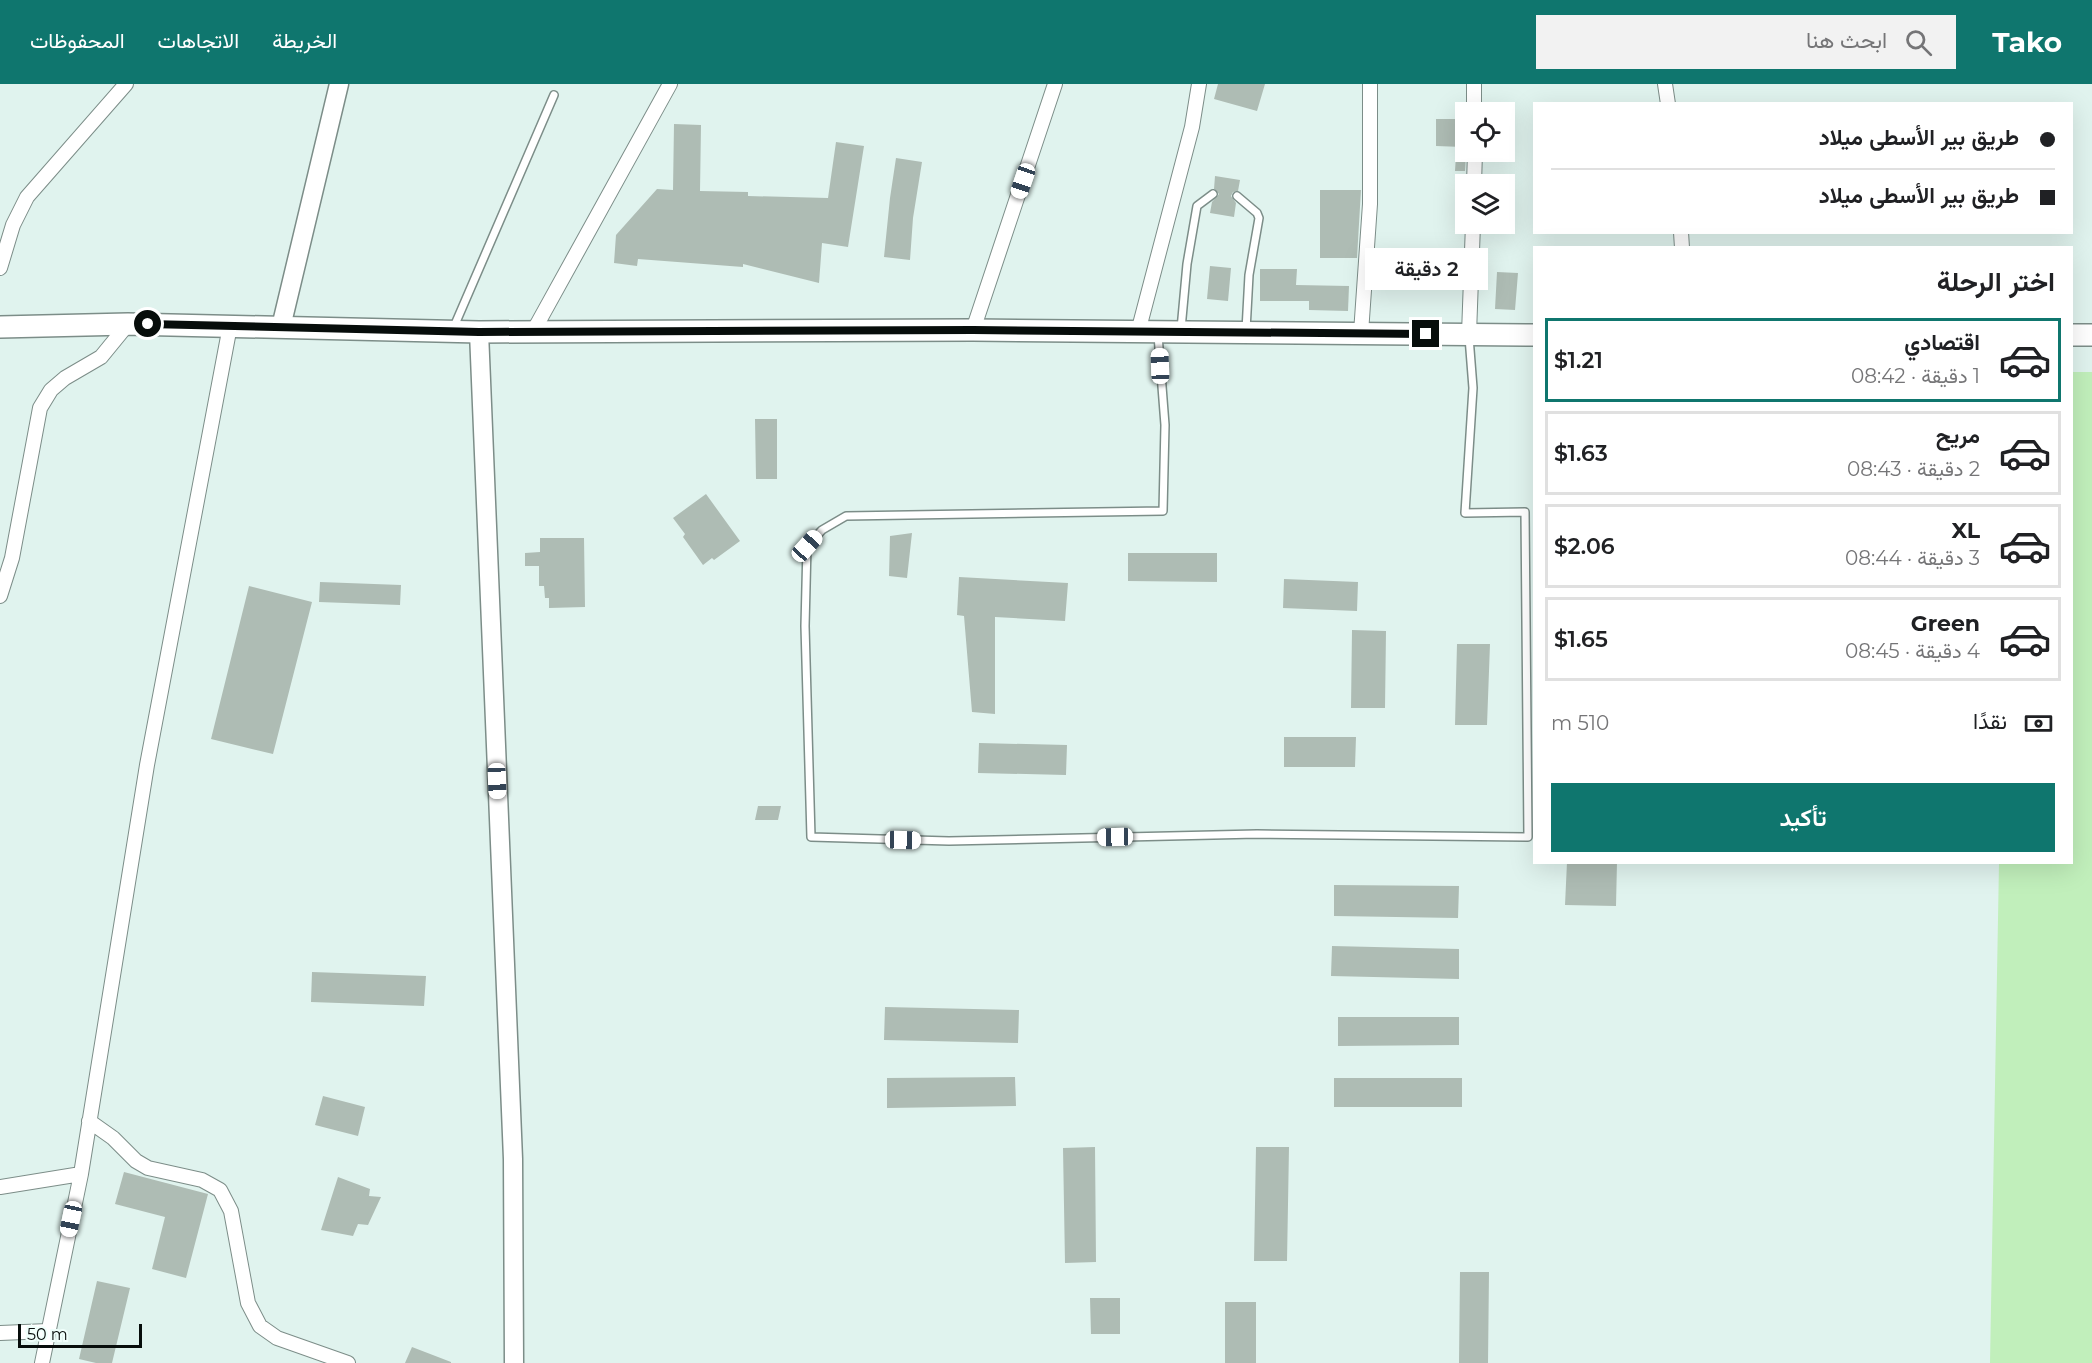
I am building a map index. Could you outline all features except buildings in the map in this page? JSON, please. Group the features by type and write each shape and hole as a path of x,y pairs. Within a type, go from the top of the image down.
{"main road":[{"path":"0,327 128,324 479,332 973,330 1533,334"},
{"path":"2073,335 2092,335"}],"street":[{"path":"0,268 14,225 27,197 126,84"},
{"path":"281,327 339,84"},
{"path":"534,330 670,84"},
{"path":"973,330 1055,84"},
{"path":"1148,332 1192,127 1199,84"},
{"path":"1361,333 1370,204 1370,84"},
{"path":"1474,84 1474,102"},
{"path":"1665,84 1668,102"},
{"path":"1469,334 1473,234"},
{"path":"0,596 12,558 40,408 51,390 65,378 101,357 128,324"},
{"path":"42,1363 81,1174 147,765 230,326"},
{"path":"479,332 513,1159 514,1363"},
{"path":"89,1121 113,1138 136,1161 148,1168 202,1180 220,1190 231,1211 248,1303 260,1326 277,1338 348,1363"},
{"path":"0,1187 81,1174"},
{"path":"0,1333 48,1331"}],"lane":[{"path":"452,331 554,95"},
{"path":"1181,333 1187,264 1197,206 1213,194"},
{"path":"1237,196 1252,208 1259,218 1249,275 1246,332"},
{"path":"1148,332 1165,425 1163,511 846,516 822,530 807,546 805,626 811,837 949,841 1257,834 1528,837 1525,512 1465,513 1473,388 1469,334"}],"green space":[{"path":"2073,372 2092,372 2092,1363 1990,1363 1999,864 2073,864"}],"route":[{"path":"148,324 479,332 973,330 1426,334"}]}
